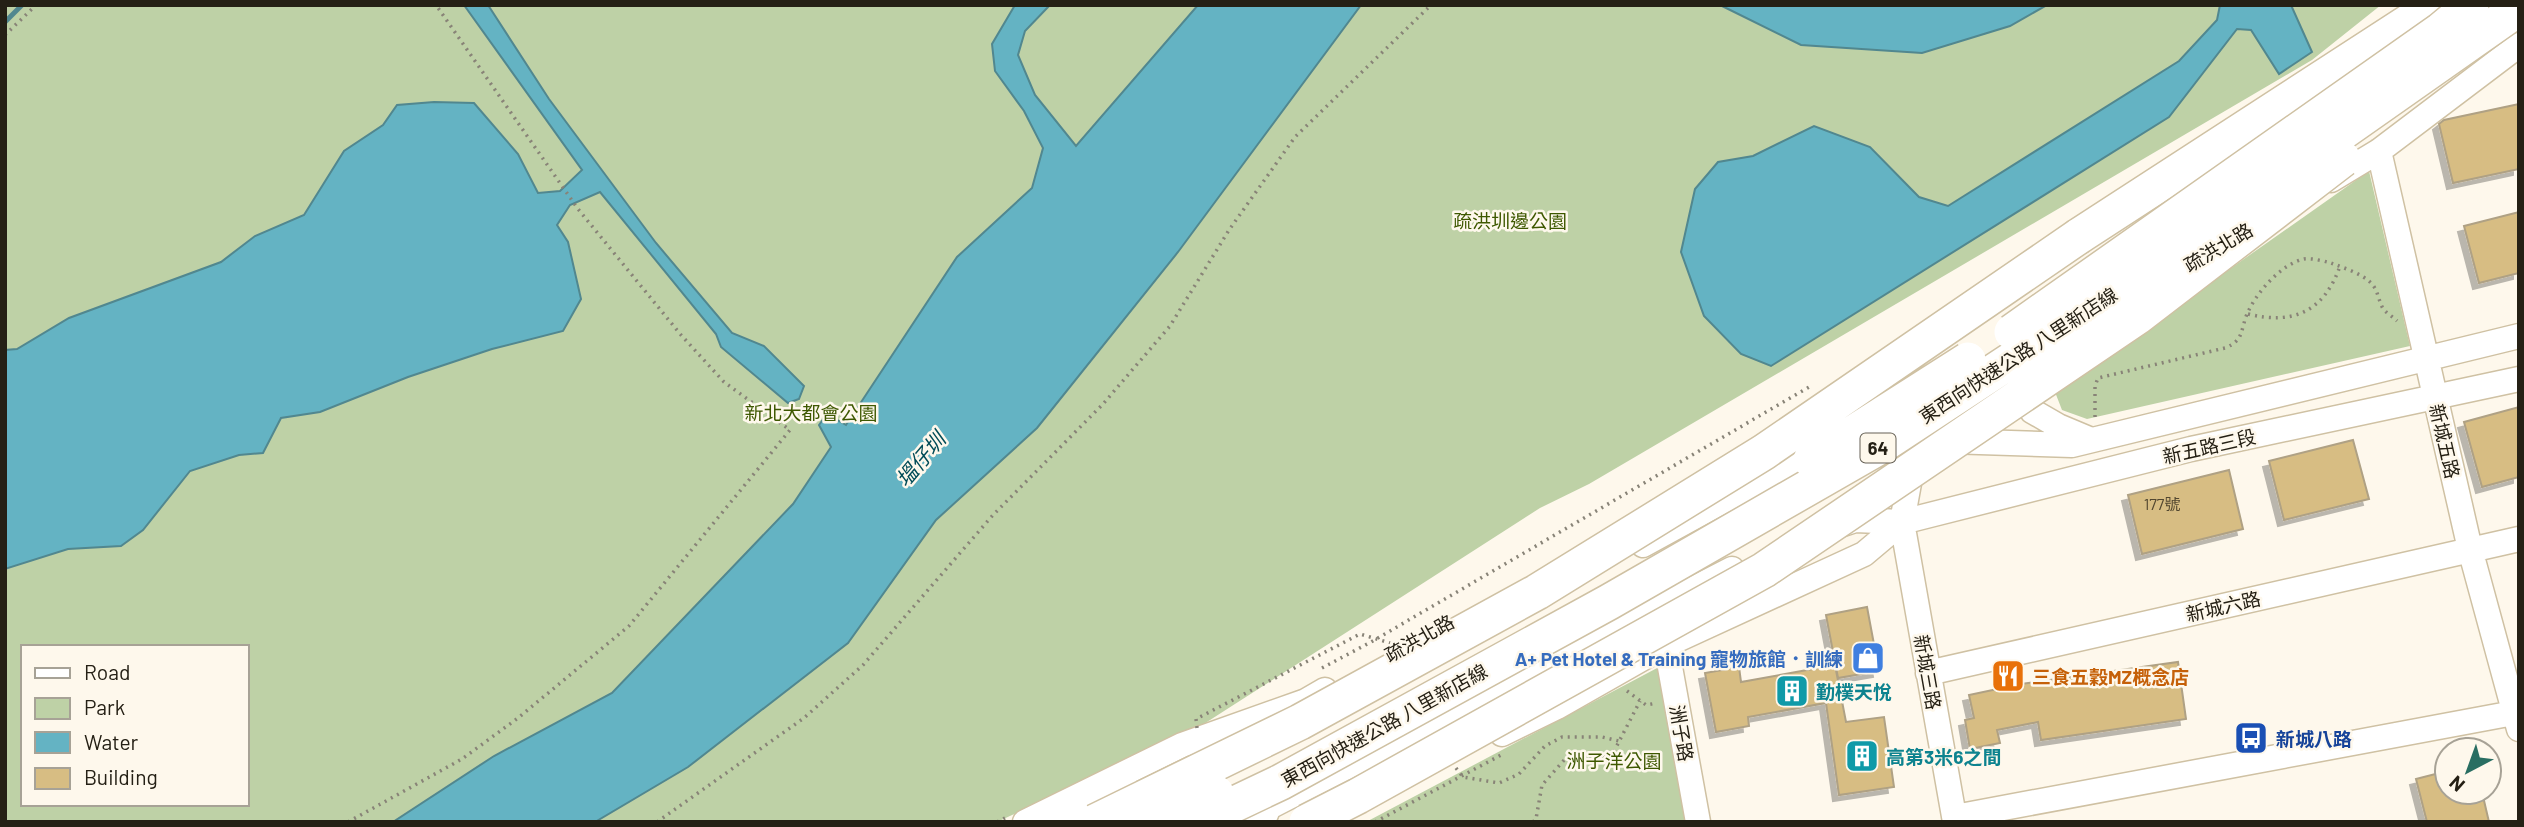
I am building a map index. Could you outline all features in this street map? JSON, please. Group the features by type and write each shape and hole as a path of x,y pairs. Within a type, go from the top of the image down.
{"highway":[{"path":"1095,822 1300,722 1537,592 1764,452 2079,236 2435,5"},
{"name":"東西向快速公路 八里新店線","path":"1156,822 1284,761 1604,583 1781,480 2010,334 2441,30 2471,5"},
{"path":"1307,822 1764,570 2137,317 2435,89 2519,9"},
{"name":"東西向快速公路 八里新店線","path":"1197,822 1281,782 1415,709 1609,602 1884,444 2115,292 2519,9"},
{"path":"1063,822 1207,753 1241,744 1282,739"}],"street":[{"name":"疏洪北路","path":"1902,522 1917,440 1937,403 2026,358 2379,151 2519,45"},
{"name":"新城五路","path":"2379,151 2470,549 2518,718"},
{"name":"新五路三段","path":"1917,440 2072,445 2092,428 2428,359 2519,336"},
{"path":"2026,358 2020,390 2032,411 2058,426 2092,428"},
{"name":"新五路三段","path":"1902,522 2191,449 2519,379"},
{"name":"疏洪北路","path":"1017,819 1182,745 1306,701 1666,502 1811,453 1917,440"},
{"name":"疏洪北路","path":"1121,822 1282,739 1311,727 1811,453"},
{"path":"1247,818 1757,555 1855,520 1902,522"},
{"path":"1325,822 1557,707 1666,645 1864,554 1902,522"},
{"name":"新城三路","path":"1902,522 1955,819"},
{"name":"新城六路","path":"1928,673 2519,539"},
{"path":"1757,555 1832,568"},
{"name":"洲子路","path":"1666,645 1698,822"},
{"path":"1955,819 2518,718"}],"path":[{"path":"5,35 36,5"},
{"path":"348,822 462,759 518,718 629,626 790,430 724,382 681,335 578,209 436,5"},
{"path":"657,822 804,718 863,665 993,515 1103,404 1170,326 1229,230 1295,137 1432,5"},
{"path":"2092,428 2098,377 2225,348 2235,343 2241,335 2248,314 2271,281 2287,267 2304,259 2319,260 2340,267 2369,281 2378,292 2383,309 2407,326"},
{"path":"2248,314 2269,319 2286,318 2305,312 2322,300 2334,284 2340,267"},
{"path":"1315,671 1371,642 1814,384"},
{"path":"1625,690 1646,705 1658,703"},
{"path":"1533,822 1536,819 1542,785 1566,758 1611,757 1640,701"},
{"path":"997,822 1017,819"}],"green space":[{"name":"新北大都會公園","path":"5,5 2381,5 2312,60 1589,484 1540,508 1196,729 997,822 5,822"},
{"path":"2369,171 2410,346 2087,419 2062,410 2055,392"},
{"name":"洲子洋公園","path":"1659,667 1688,822 1366,822"}],"water":[{"path":"464,5 488,5 549,99 656,243 732,333 764,346 804,386 799,399 788,403 721,347 716,334 600,192 570,205 557,225 568,242 581,299 563,331 492,349 408,377 320,412 281,418 263,453 239,455 190,471 143,530 121,546 68,549 5,569 5,350 17,349 69,318 221,262 255,236 304,215 344,151 383,125 397,105 474,103 518,154 538,193 560,191 582,170"},
{"name":"塭仔圳","path":"1015,5 1050,5 1025,31 1018,55 1035,95 1076,146 1198,5 1361,5 1178,252 1037,428 936,520 848,643 688,767 595,822 393,822 494,756 612,693 793,504 831,447 819,425 827,414 846,425 957,257 1032,188 1043,148 1024,111 995,71 992,44"},
{"path":"1720,5 2047,5 2010,26 1922,53 1801,45"},
{"path":"2220,5 2291,5 2312,52 2279,74 2251,30 2237,29 2169,117 1771,366 1741,354 1704,316 1681,252 1695,189 1718,162 1753,156 1814,126 1870,147 1919,197 1948,206 2179,61 2217,20"}],"building":[{"path":"2519,104 2519,169 2453,183 2439,124 2444,120"},
{"path":"2519,212 2519,273 2479,283 2464,226"},
{"path":"2519,407 2519,477 2482,487 2464,422"},
{"path":"2353,440 2369,499 2284,520 2269,461"},
{"path":"2229,470 2243,529 2142,554 2128,495"},
{"name":"勤樸天悅","path":"1867,607 1879,671 1838,678 1826,615"},
{"path":"2178,662 2186,719 2041,740 2038,722 1997,730 2000,743 1970,749 1965,720 1974,718 1969,695 2021,684"},
{"path":"1835,665 1846,722 1884,717 1894,787 1839,795 1826,703 1748,717 1749,726 1716,732 1705,673 1739,667 1741,682"},
{"path":"2433,775 2433,806 2485,806 2489,822 2427,822 2416,779"}],"waterway":[{"path":"5,22 22,5"}],"place":[{"name":"A+ Pet Hotel & Training 寵物旅館．訓練","path":"1868,658"},
{"name":"三食五穀MZ概念店","path":"2008,676"},
{"name":"勤樸天悅","path":"1792,691"},
{"name":"新城八路","path":"2251,738"},
{"name":"高第3米6之間","path":"1862,756"}],"park label":[{"name":"疏洪圳邊公園","path":"1510,220"}]}
